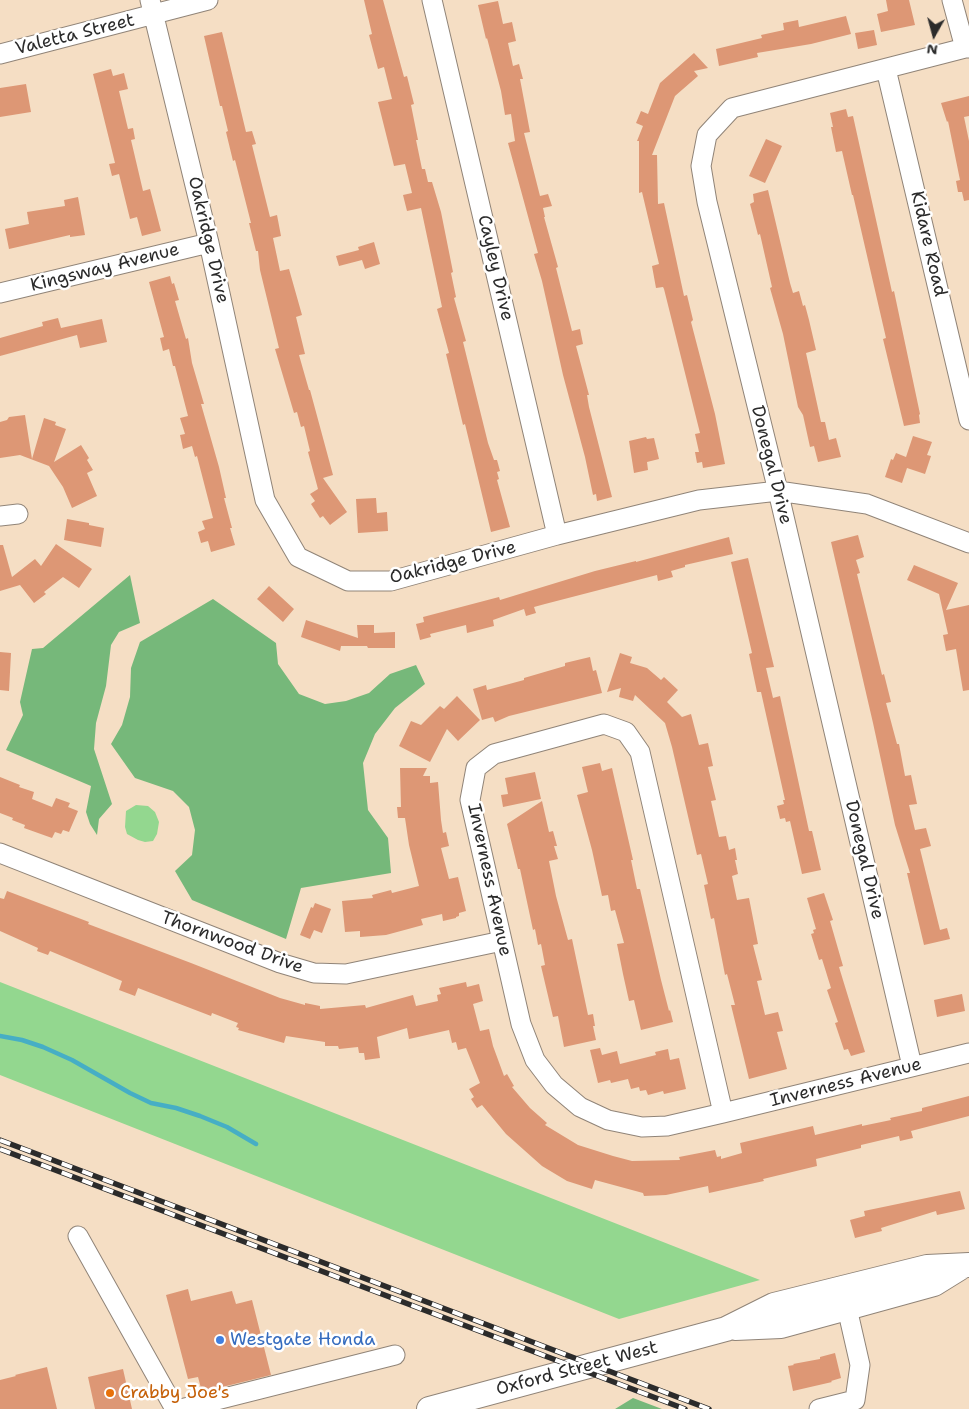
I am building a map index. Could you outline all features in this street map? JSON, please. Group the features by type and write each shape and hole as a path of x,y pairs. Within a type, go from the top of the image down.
{"main road":[{"name":"Oxford Street West","path":"726,1329 781,1326 934,1284 967,1265"},
{"name":"Oxford Street West","path":"443,1407 726,1329 774,1305 928,1266 967,1265"}],"street":[{"name":"Valetta Street","path":"0,54 152,8 208,0"},
{"name":"Cayley Drive","path":"432,0 557,536"},
{"path":"952,0 967,48"},
{"name":"Oakridge Drive","path":"152,8 210,243 265,500 298,557 348,581 390,581 699,500 778,492 867,504 969,543"},
{"name":"Donegal Drive","path":"912,1066 778,492 707,202 701,166 707,135 732,108 967,48"},
{"name":"Kidare Road","path":"886,69 969,420"},
{"name":"Kingsway Avenue","path":"0,293 210,243"},
{"name":"Inverness Avenue","path":"723,1113 640,752 626,732 604,724 494,754 476,768 470,800 521,1024 535,1060 554,1085 580,1107 608,1120 642,1127 667,1126 723,1113 912,1066 969,1053"},
{"name":"Thornwood Drive","path":"0,853 280,963 314,973 346,974 502,941"},
{"path":"78,1236 176,1409"},
{"path":"819,1409 855,1400 860,1365 846,1308"},
{"path":"181,1409 214,1405 395,1355"}],"green space":[{"path":"130,575 140,623 119,632 111,645 106,686 96,723 94,749 112,804 99,819 97,835 90,824 86,812 91,786 6,750 23,715 20,702 32,649 43,648"},
{"path":"213,599 276,643 278,664 299,694 325,704 346,701 369,693 390,674 416,665 425,684 395,708 375,734 363,763 368,810 388,838 391,873 301,888 286,939 192,900 175,871 192,855 195,830 189,807 173,791 135,778 111,744 122,725 130,697 131,668 140,642"},
{"path":"136,805 148,806 155,812 159,822 157,834 153,841 145,842 127,834 125,827 126,811"},
{"path":"0,982 760,1280 619,1319 0,1075"},
{"path":"633,1398 662,1409 615,1409"}],"building":[{"path":"364,0 383,0 404,77 407,76 414,104 411,105 422,169 425,169 428,182 432,182 441,212 453,272 451,273 456,297 454,298 466,341 463,342 488,443 494,460 497,460 500,471 497,472 499,479 497,480 510,527 491,532 446,354 449,353 437,309 442,307 421,208 407,211 403,195 412,193 405,164 394,166 378,102 392,99 384,67 378,69 369,35 372,34"},
{"path":"886,0 909,0 915,25 881,32 877,14 888,11"},
{"path":"498,1 503,24 512,22 516,41 508,43 513,66 519,64 523,79 520,79 530,132 524,133 540,196 548,194 552,206 543,208 544,217 558,267 556,268 572,331 580,329 583,344 576,346 589,395 587,395 589,407 612,497 597,501 596,494 593,495 563,375 534,254 538,253 508,143 515,141 511,114 505,115 501,91 478,5"},
{"path":"846,16 851,34 811,44 757,53 758,57 719,66 716,49 762,38 761,35 784,30 783,23 798,20 799,27"},
{"path":"874,30 877,45 858,49 855,33"},
{"path":"222,32 246,132 252,131 256,144 252,145 270,217 277,215 281,236 273,238 280,271 289,269 302,315 296,317 305,354 299,355 333,475 323,478 347,512 330,525 323,516 320,518 311,504 315,501 310,494 318,489 308,452 310,451 304,426 301,427 297,412 294,413 275,349 279,348 260,270 258,251 256,251 235,160 233,161 226,132 228,131 222,106 220,106 204,36"},
{"path":"694,53 708,68 694,71 698,76 675,96 652,155 657,155 658,204 664,203 684,296 687,295 693,320 691,322 715,414 725,464 703,468 702,462 697,463 695,452 699,452 695,434 700,433 664,289 663,287 656,288 652,266 659,264 642,192 639,193 639,141 637,141 643,126 636,123 641,111 648,114 660,83"},
{"path":"111,69 113,76 124,73 128,89 119,91 128,129 133,128 135,139 131,140 143,191 150,189 161,231 142,236 137,217 130,219 119,174 112,176 109,164 115,163 93,74"},
{"path":"26,84 31,112 0,117 0,88"},
{"path":"969,96 969,116 964,117 969,141 969,200 964,201 962,192 958,192 956,181 960,180 948,121 941,103"},
{"path":"846,109 848,117 853,116 892,292 894,291 920,414 920,423 904,426 883,339 886,338 853,195 842,151 836,152 830,113"},
{"path":"766,139 782,146 765,183 749,176"},
{"path":"768,190 793,293 799,291 803,306 805,305 816,350 806,353 821,422 825,422 829,440 836,438 841,457 818,462 814,446 810,447 803,415 798,407 783,334 770,288 772,287 760,234 758,235 750,204 754,202 753,194"},
{"path":"78,197 85,235 70,237 70,235 9,249 5,229 29,224 27,212 65,206 64,200"},
{"path":"374,242 380,264 365,269 362,260 339,266 336,256 359,250 358,247"},
{"path":"170,276 179,300 175,301 186,339 188,338 192,363 204,404 201,404 219,467 235,545 211,552 208,541 201,543 198,532 205,529 202,521 213,518 197,456 195,457 192,446 183,449 180,435 185,434 180,418 188,416 169,349 163,351 160,338 164,337 149,282"},
{"path":"58,318 61,328 102,319 107,342 80,348 77,335 0,356 0,338 43,326 42,322"},
{"path":"25,415 32,459 44,418 56,422 55,425 66,429 54,462 81,445 89,458 87,460 93,470 87,473 97,496 72,508 63,487 49,466 20,455 0,458 0,422 7,420 9,417"},
{"path":"913,436 932,442 927,455 931,456 925,474 907,468 902,483 885,477 891,459 893,460 896,453 906,457"},
{"path":"646,437 647,439 654,438 659,459 647,462 648,470 634,473 629,441"},
{"path":"376,498 377,513 387,512 388,531 358,533 356,499"},
{"path":"67,519 104,528 101,547 64,540"},
{"path":"858,535 864,557 856,560 860,573 857,574 882,675 884,674 891,702 886,703 897,744 899,744 905,776 911,775 917,804 909,805 915,830 926,828 931,846 920,849 940,930 947,928 950,939 924,945 907,873 910,873 895,825 831,542"},
{"path":"729,537 733,554 685,565 685,567 671,571 673,577 658,581 657,575 534,607 536,613 526,616 524,609 493,620 494,626 467,633 466,625 430,634 431,637 420,640 416,624 424,622 423,617 499,597 500,600 595,571"},
{"path":"56,544 92,569 79,588 63,577 44,592 46,594 34,603 20,585 0,591 0,545 3,545 12,577 35,559 41,566"},
{"path":"748,558 774,667 766,668 773,698 780,696 809,831 812,831 821,870 802,874 790,821 786,822 785,818 780,819 777,806 784,804 783,800 785,800 761,692 757,692 749,654 752,653 731,562"},
{"path":"914,565 958,583 946,610 969,605 969,690 963,691 956,649 946,651 943,635 948,634 939,594 907,580"},
{"path":"269,586 294,609 283,622 257,599"},
{"path":"306,620 358,638 357,625 374,625 374,633 395,632 395,648 341,646 340,651 301,637"},
{"path":"0,652 11,653 9,691 0,690"},
{"path":"620,653 632,657 630,663 647,668 661,680 664,677 678,690 667,702 682,717 691,714 699,745 708,743 713,766 708,767 716,800 711,801 719,837 726,836 729,850 735,848 738,874 732,876 737,900 749,898 758,944 753,945 762,980 757,981 765,1015 778,1012 783,1031 777,1032 787,1069 749,1079 731,1005 735,1005 727,974 725,975 714,918 711,919 704,885 708,884 701,854 697,855 665,723 635,695 633,701 619,697 621,688 607,692"},
{"path":"590,657 593,671 596,670 602,693 509,716 495,722 493,717 482,720 473,689 486,685 487,690 524,680 524,678 565,666 565,663"},
{"path":"457,696 480,720 458,741 447,729 430,762 399,746 411,721 421,725 440,706 444,709"},
{"path":"600,763 602,771 612,768 633,860 631,860 637,889 640,889 661,980 673,1022 641,1030 634,1000 629,1001 617,944 624,943 615,910 611,911 608,895 602,896 577,795 588,792 582,767"},
{"path":"400,768 427,768 423,776 430,776 430,783 438,782 443,833 446,832 449,846 441,848 449,879 458,877 466,911 459,913 459,916 456,918 443,921 442,914 421,919 423,925 386,935 360,937 360,931 345,932 342,901 373,898 372,895 391,890 392,893 419,886 409,845 405,818 398,818 397,807 401,807"},
{"path":"535,772 541,799 503,807 501,795 508,794 505,778"},
{"path":"0,777 34,792 32,799 52,807 56,798 70,803 68,807 78,811 69,832 63,830 61,834 55,832 52,838 24,828 25,825 0,813"},
{"path":"542,801 549,832 553,831 557,846 554,846 558,859 549,861 556,896 568,940 572,939 588,1015 593,1014 595,1026 593,1026 596,1040 564,1047 558,1016 553,1017 541,966 545,965 541,944 538,945 535,929 533,930 520,869 518,869 507,824"},
{"path":"7,891 280,998 305,1005 305,1003 320,1006 320,1009 365,1005 366,1008 413,995 416,1006 438,1001 437,995 441,994 439,988 466,982 467,987 479,984 483,1001 473,1004 480,1031 489,1029 504,1076 507,1074 514,1086 512,1087 530,1108 547,1123 545,1125 578,1145 632,1161 680,1160 679,1157 715,1150 717,1157 721,1156 721,1159 742,1153 740,1143 813,1126 815,1135 862,1124 862,1126 891,1120 890,1118 922,1111 922,1108 969,1096 969,1116 911,1131 913,1138 900,1141 899,1136 861,1145 861,1148 816,1159 817,1166 763,1179 764,1181 709,1193 708,1186 666,1195 644,1196 643,1193 595,1180 592,1189 567,1181 542,1166 506,1134 482,1105 477,1108 471,1099 474,1097 469,1089 480,1083 466,1048 458,1050 456,1042 452,1043 449,1030 409,1039 407,1028 377,1037 380,1058 365,1060 364,1053 359,1053 358,1047 339,1049 338,1046 325,1046 325,1042 286,1036 284,1043 238,1030 239,1028 236,1027 238,1023 212,1013 211,1016 138,988 135,996 119,990 122,981 50,951 48,955 37,951 38,948 0,931 0,898 4,899"},
{"path":"824,893 833,920 830,921 843,966 839,967 865,1052 851,1056 848,1049 844,1050 835,1023 838,1022 827,990 831,988 822,959 819,960 811,934 816,929 807,898"},
{"path":"315,903 331,909 322,933 314,930 310,939 300,935 311,907 313,908"},
{"path":"962,994 965,1011 937,1017 934,1000"},
{"path":"600,1048 602,1055 617,1051 620,1064 656,1055 655,1052 668,1049 670,1060 679,1058 686,1089 664,1094 663,1091 648,1095 646,1090 640,1091 639,1087 631,1089 628,1079 611,1083 610,1080 598,1083 590,1050"},
{"path":"960,1191 965,1209 937,1215 936,1211 881,1228 882,1231 855,1238 850,1220 865,1216 864,1211"},
{"name":"Westgate Honda","path":"188,1289 191,1301 232,1291 236,1304 252,1300 271,1375 202,1392 198,1377 188,1379 166,1295"},
{"path":"835,1353 841,1378 832,1382 793,1391 788,1366 820,1359 820,1357"},
{"path":"47,1367 57,1409 0,1409 0,1380"},
{"name":"Crabby Joe's","path":"123,1369 132,1409 95,1409 88,1377"}],"waterway":[{"path":"0,1036 22,1040 43,1047 72,1060 151,1103 176,1108 200,1116 227,1127 256,1144"}],"railway":[{"path":"0,1140 709,1409"},
{"path":"0,1149 685,1409"}],"place":[{"name":"Westgate Honda","path":"220,1340"},
{"name":"Crabby Joe's","path":"110,1393"}]}
